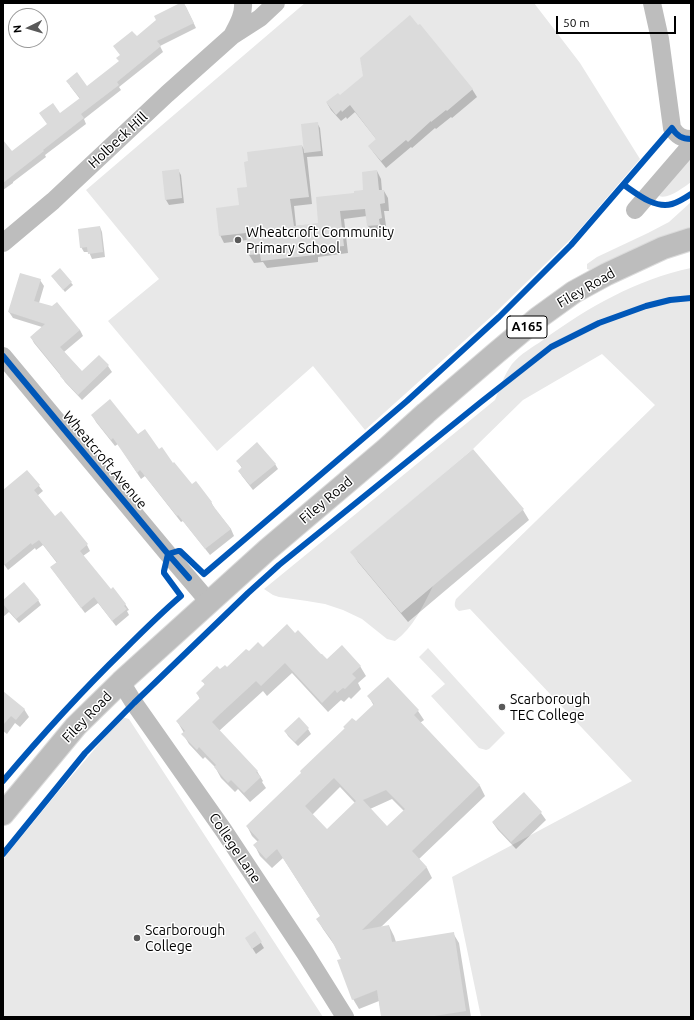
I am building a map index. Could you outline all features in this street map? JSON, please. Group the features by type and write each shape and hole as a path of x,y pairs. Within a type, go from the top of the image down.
{"highway":[{"name":"Filey Road","path":"3,814 76,726 121,682 267,550 496,353 538,318 574,292 607,274 664,248 691,239"},
{"path":"385,450 436,419 537,333 591,293 637,273 691,253"}],"street":[{"name":"Holbeck Hill","path":"232,36 240,20 243,3"},
{"name":"Holbeck Hill","path":"3,243 53,201 167,94 232,36 260,18 276,3"},
{"path":"652,3 660,39 672,128 675,133 682,138 691,139"},
{"path":"635,210 691,145"},
{"name":"Wheatcroft Avenue","path":"3,356 209,602"},
{"name":"College Lane","path":"121,682 305,953 345,1017"}],"shaded area":[{"path":"305,3 534,3 580,63 640,159 574,236 493,315 365,430 313,366 217,451 108,321 159,279 86,190"},
{"path":"691,153 691,182 671,195 663,197 659,196"},
{"path":"691,202 691,228 677,232 590,270 587,269 587,264 597,257 669,222"},
{"path":"691,268 691,1017 481,1017 452,877 632,781 470,609 459,611 455,607 455,601 655,405 602,354 523,400 473,449 351,552 401,612 433,586 412,623 395,641 387,639 362,619 343,610 325,604 279,597 264,589 495,400 509,368 515,360 560,328 613,296 651,279"},
{"path":"428,648 505,733 489,749 486,750 479,748 431,696 445,684 419,657"},
{"name":"Scarborough College","path":"122,717 129,719 323,1017 3,1017 3,859"}],"building":[{"path":"180,3 184,3 194,23 157,41 161,46 117,82 119,85 81,114 84,118 3,183 3,140 12,151 47,124 39,113 53,103 60,113 80,98 66,81 77,72 87,86 119,61 116,58 120,55 113,46 132,31 137,36 156,20 154,16"},
{"path":"410,15 418,25 420,24 473,89 447,111 446,110 431,121 408,142 406,140 381,161 368,146 376,139 350,105 336,115 326,102 338,93 340,95 363,76 360,58"},
{"path":"318,122 321,151 304,153 301,124"},
{"path":"302,145 309,197 290,199 294,226 318,223 316,197 354,193 354,191 363,190 362,172 377,170 379,190 384,190 385,203 380,204 382,218 379,219 380,225 367,226 365,209 340,211 344,246 314,249 315,255 261,261 260,254 248,255 246,233 219,236 216,208 239,205 237,188 247,187 244,162 248,161 247,152"},
{"path":"179,169 182,198 165,200 162,171"},
{"path":"100,226 103,252 88,254 87,247 80,248 78,229"},
{"path":"60,268 72,282 63,290 51,276"},
{"path":"20,273 41,279 34,301 52,306 57,302 80,330 60,347 82,371 99,355 109,365 78,395 60,376 61,375 30,337 45,324 8,312"},
{"path":"110,399 138,434 145,429 159,449 162,447 173,463 174,462 192,484 196,481 231,529 205,549 140,470 137,473 113,438 111,440 91,415"},
{"path":"257,442 276,464 250,485 238,471 242,467 236,461"},
{"path":"473,449 524,509 401,613 350,552"},
{"path":"27,470 40,485 34,490 55,516 61,511 88,544 80,551 111,589 113,587 126,604 124,606 127,609 112,621 94,597 81,608 50,567 57,562 39,540 32,545 31,543 3,566 3,490"},
{"path":"24,582 39,600 16,619 3,604 3,600"},
{"path":"287,624 295,633 298,630 327,659 342,645 361,666 352,674 356,678 345,689 343,688 337,693 335,690 322,703 285,663 261,686 256,681 212,722 258,771 256,772 261,777 244,793 231,780 228,783 214,767 216,765 199,747 197,750 181,734 185,731 176,721 200,698 196,693 205,684 201,681 217,666 220,669 225,665 227,667 246,649 249,651 258,642 263,647"},
{"path":"388,677 419,710 414,715 480,785 412,851 427,867 362,930 389,925 392,942 454,932 466,1011 428,1017 381,1017 377,990 352,1000 337,960 341,959 331,939 316,919 320,916 277,849 266,859 253,845 259,840 246,826 301,773 300,771 345,728 343,727 352,718 356,721 374,704 367,696","holes":["334,778 356,801 327,829 305,806","386,790 405,809 387,826 363,800"]},
{"path":"3,691 25,709 16,720 11,716 3,725"},
{"path":"299,717 309,728 295,742 284,731"},
{"path":"524,792 542,812 511,842 492,822"},
{"path":"255,931 262,942 252,949 245,938"}],"cycle path":[{"path":"168,554 180,551 204,574 407,401 499,317 571,245 672,128 680,136 691,139"},
{"path":"624,185 646,200 653,203 666,205 682,200 691,194"},
{"path":"3,854 85,753 134,703 279,565 551,347 599,323 646,306 670,300 691,298"},
{"path":"3,356 189,578"},
{"path":"3,781 92,682 181,596 164,573 168,554"}],"place":[{"name":"Wheatcroft Community Primary School","path":"238,240"},
{"name":"Scarborough TEC College","path":"502,707"},
{"name":"Scarborough College","path":"137,938"}]}
